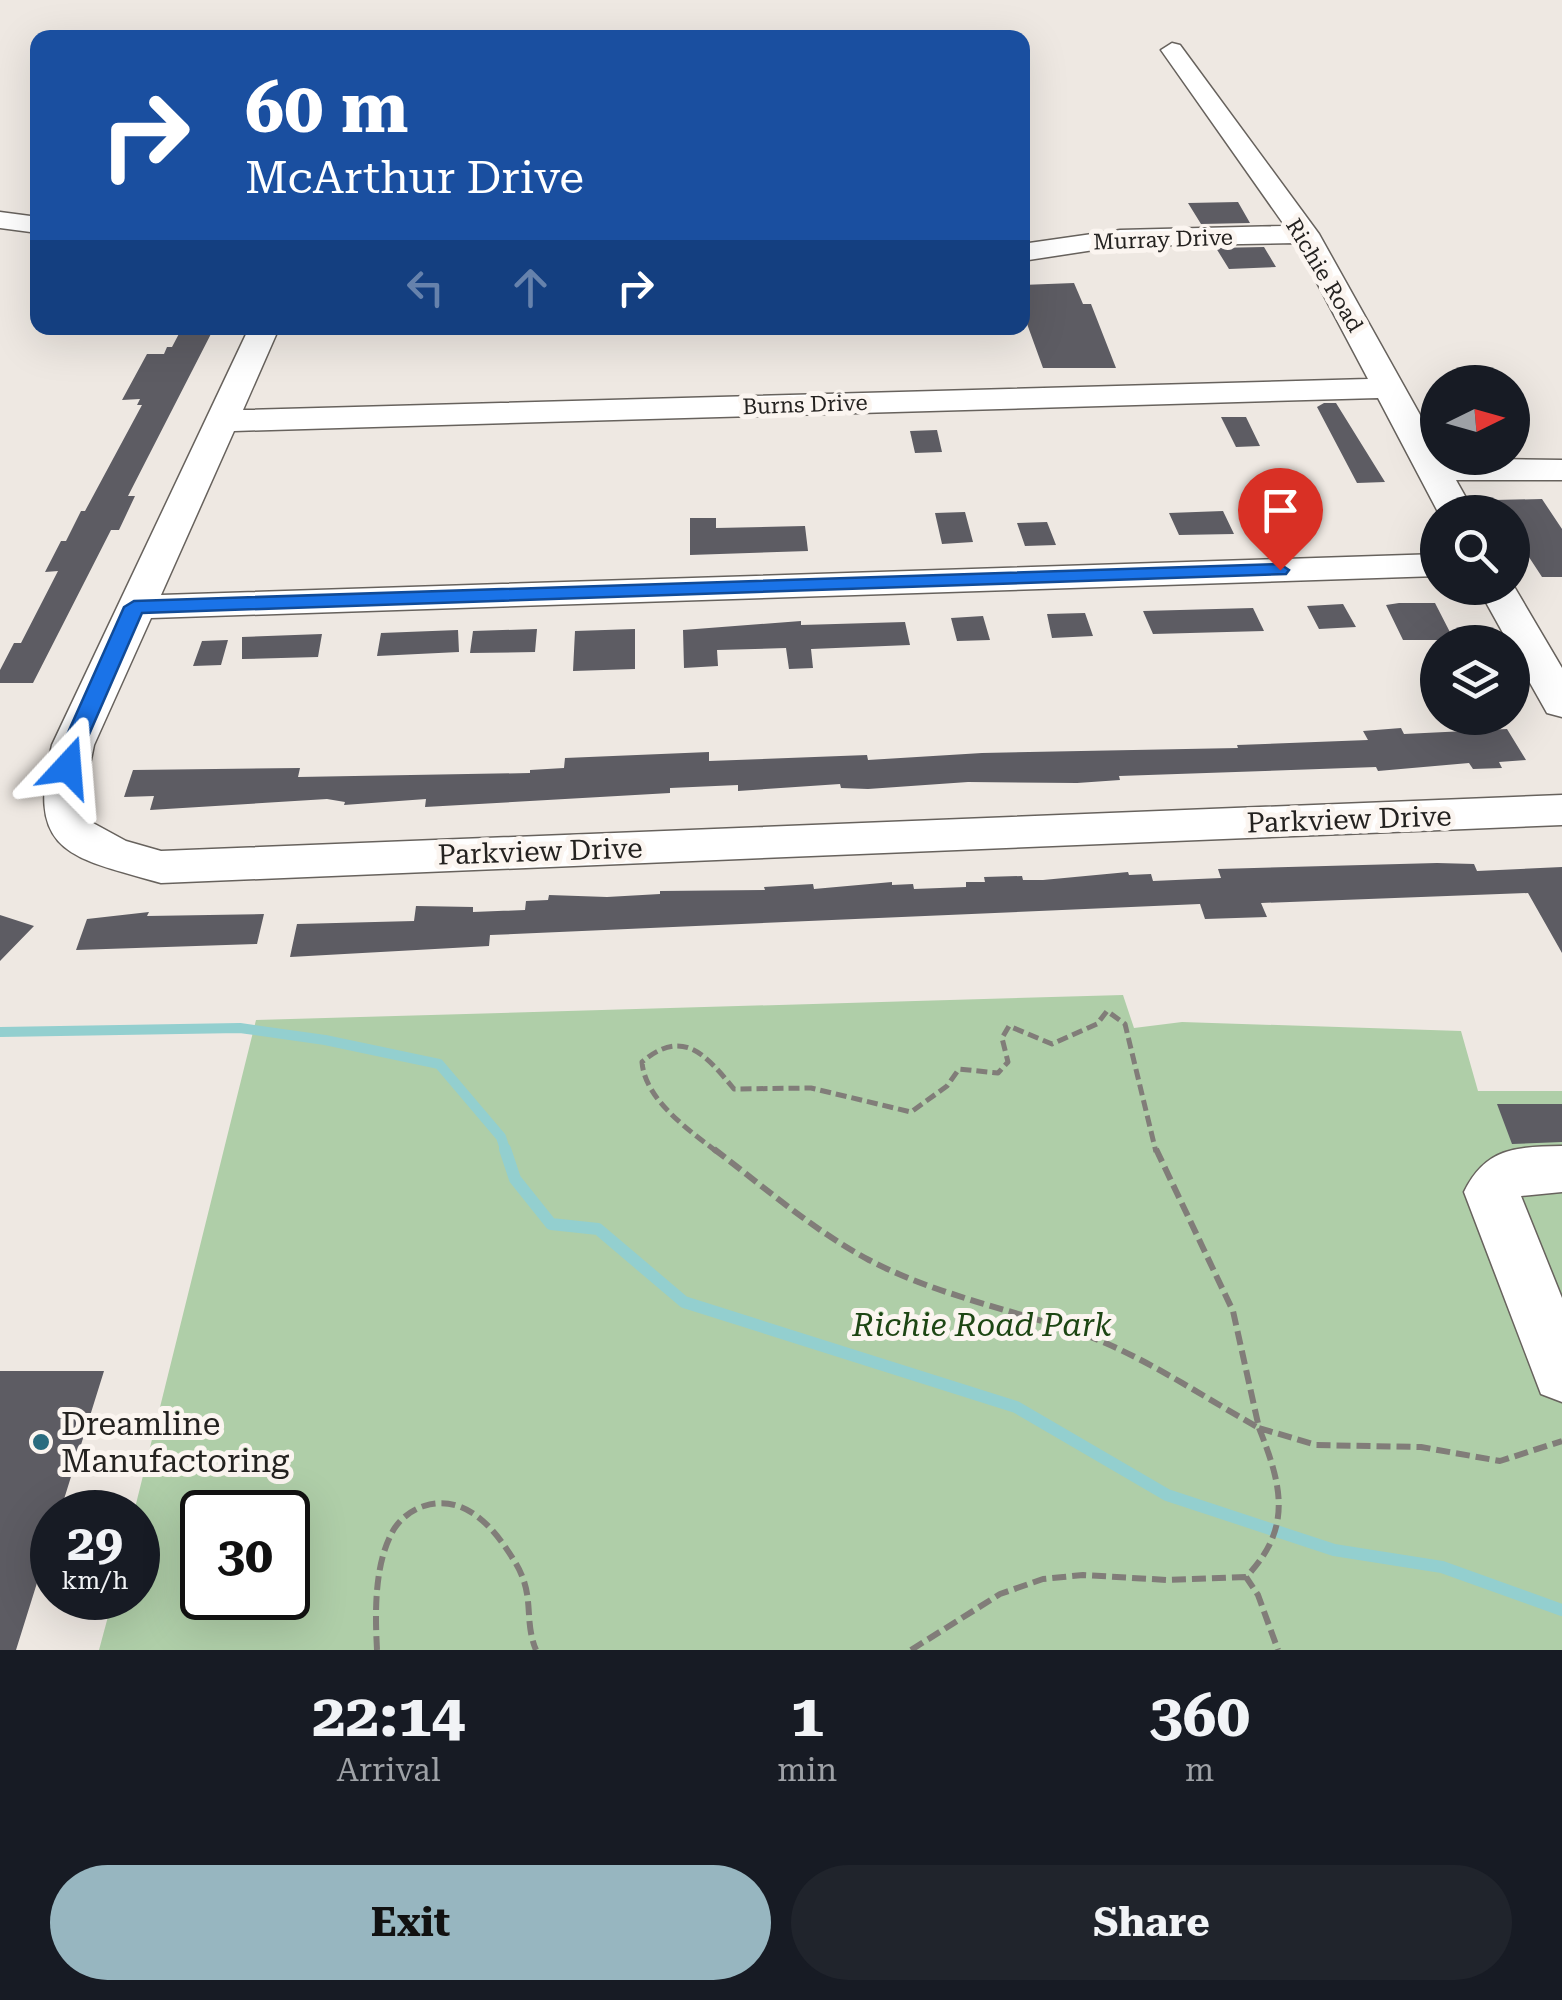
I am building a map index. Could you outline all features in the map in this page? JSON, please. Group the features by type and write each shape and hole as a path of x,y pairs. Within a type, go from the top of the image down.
{"street":[{"name":"Richie Road","path":"1172,50 1305,234 1420,444"},
{"path":"0,220 30,224"},
{"name":"Murray Drive","path":"1030,252 1120,238 1305,234"},
{"name":"Parkview Drive","path":"261,335 73,746 63,788 72,831 111,854 161,867 1562,810"},
{"name":"Burns Drive","path":"221,420 1390,388"},
{"path":"1530,470 1562,470"},
{"path":"134,607 1420,565"},
{"path":"1507,605 1562,703"},
{"path":"1562,1169 1514,1170 1499,1178 1492,1192 1562,1374"}],"path":[{"path":"911,1650 1000,1594 1042,1579 1083,1575 1186,1580 1246,1577 1265,1557 1277,1527 1280,1498 1275,1469 1260,1428 1232,1311 1174,1182 1157,1155 1125,1024 1107,1011 1097,1024 1052,1044 1008,1026 1002,1038 1008,1062 998,1073 958,1069 947,1086 911,1112 834,1090 790,1086 760,1092 734,1089 701,1052 678,1043 654,1049 642,1062 643,1076 686,1128 825,1233 871,1261 972,1301 1080,1333 1174,1378 1260,1428 1316,1445 1421,1447 1500,1461 1562,1441"},
{"path":"376,1650 384,1562 394,1528 413,1510 438,1502 469,1509 495,1534 517,1566 530,1596 532,1642 536,1650"},
{"path":"1246,1577 1258,1595 1278,1650"}],"green space":[{"name":"Richie Road Park","path":"1123,995 1134,1028 1182,1022 1461,1031 1478,1091 1562,1091 1562,1650 99,1650 107,1620 160,1620 160,1490 139,1490 256,1020"}],"building":[{"path":"1238,202 1250,223 1201,224 1188,203"},
{"path":"1264,247 1276,267 1229,269 1216,248"},
{"path":"1074,283 1083,304 1091,304 1116,368 1043,368 1030,332 1030,285"},
{"path":"178,335 210,335 128,496 135,496 119,530 111,530 33,683 0,683 0,670 14,643 21,643 58,571 45,572 61,541 66,541 81,511 85,511 142,405 137,405 140,399 122,400 147,354 164,354 167,347 172,347"},
{"path":"1336,403 1385,482 1357,483 1317,407"},
{"path":"1221,417 1246,417 1260,446 1236,447"},
{"path":"937,430 942,452 915,453 910,431"},
{"path":"1530,499 1542,499 1562,529 1562,577 1542,577 1530,559"},
{"path":"1300,505 1311,528 1257,530 1246,507"},
{"path":"1223,511 1234,534 1179,535 1169,513"},
{"path":"965,512 973,542 942,544 935,513"},
{"path":"690,518 716,518 716,528 805,526 808,551 690,555"},
{"path":"1047,522 1056,545 1025,546 1017,523"},
{"path":"1343,604 1356,627 1319,629 1307,606"},
{"path":"1386,605 1436,605 1446,625 1420,625 1420,640 1403,640"},
{"path":"1253,608 1264,631 1153,634 1143,611"},
{"path":"1085,613 1093,636 1052,638 1047,614"},
{"path":"983,616 990,640 957,641 951,618"},
{"path":"801,621 801,625 905,622 910,645 811,649 813,668 789,669 786,648 717,650 718,666 684,668 683,630"},
{"path":"537,629 535,652 470,653 473,631"},
{"path":"635,629 635,669 573,671 575,631"},
{"path":"458,630 459,652 377,656 381,633"},
{"path":"322,634 318,657 242,659 242,637"},
{"path":"228,640 221,665 193,666 202,641"},
{"path":"1401,728 1404,734 1511,735 1526,760 1499,762 1502,768 1473,769 1469,763 1378,771 1376,767 1119,776 1120,780 1077,783 968,782 868,789 841,788 840,784 738,791 738,785 670,788 670,793 425,807 426,799 344,805 345,802 327,799 150,810 154,796 124,797 133,770 300,768 298,777 530,773 564,768 565,758 709,752 709,761 867,755 868,760 982,753 1238,748 1237,745 1368,740 1363,731"},
{"path":"1474,864 1477,871 1562,867 1562,953 1528,893 1261,903 1267,917 1205,919 1200,904 490,935 489,946 290,957 297,924 414,921 416,906 473,907 473,912 525,910 526,901 548,900 549,895 607,897 660,891 765,890 764,887 813,884 814,889 892,882 913,884 914,889 966,887 966,882 985,882 984,877 1043,880 1128,872 1151,874 1153,881 1221,878 1218,869"},
{"path":"149,912 147,916 264,914 257,944 76,950 87,919"},
{"path":"0,915 34,926 0,961"},
{"path":"1497,1104 1562,1104 1562,1142 1512,1144"},
{"name":"Dreamline Manufactoring","path":"0,1371 104,1371 67,1490 30,1490 30,1605 16,1650 0,1650"}],"waterway":[{"path":"0,1032 240,1028 325,1040 439,1064 501,1137 515,1179 551,1224 598,1229 684,1302 1016,1407 1167,1495 1334,1550 1442,1567 1562,1610"}],"place":[{"name":"Dreamline Manufactoring","path":"41,1442"}],"route":[{"path":"68,767 73,746 134,607 1280,570"}]}
